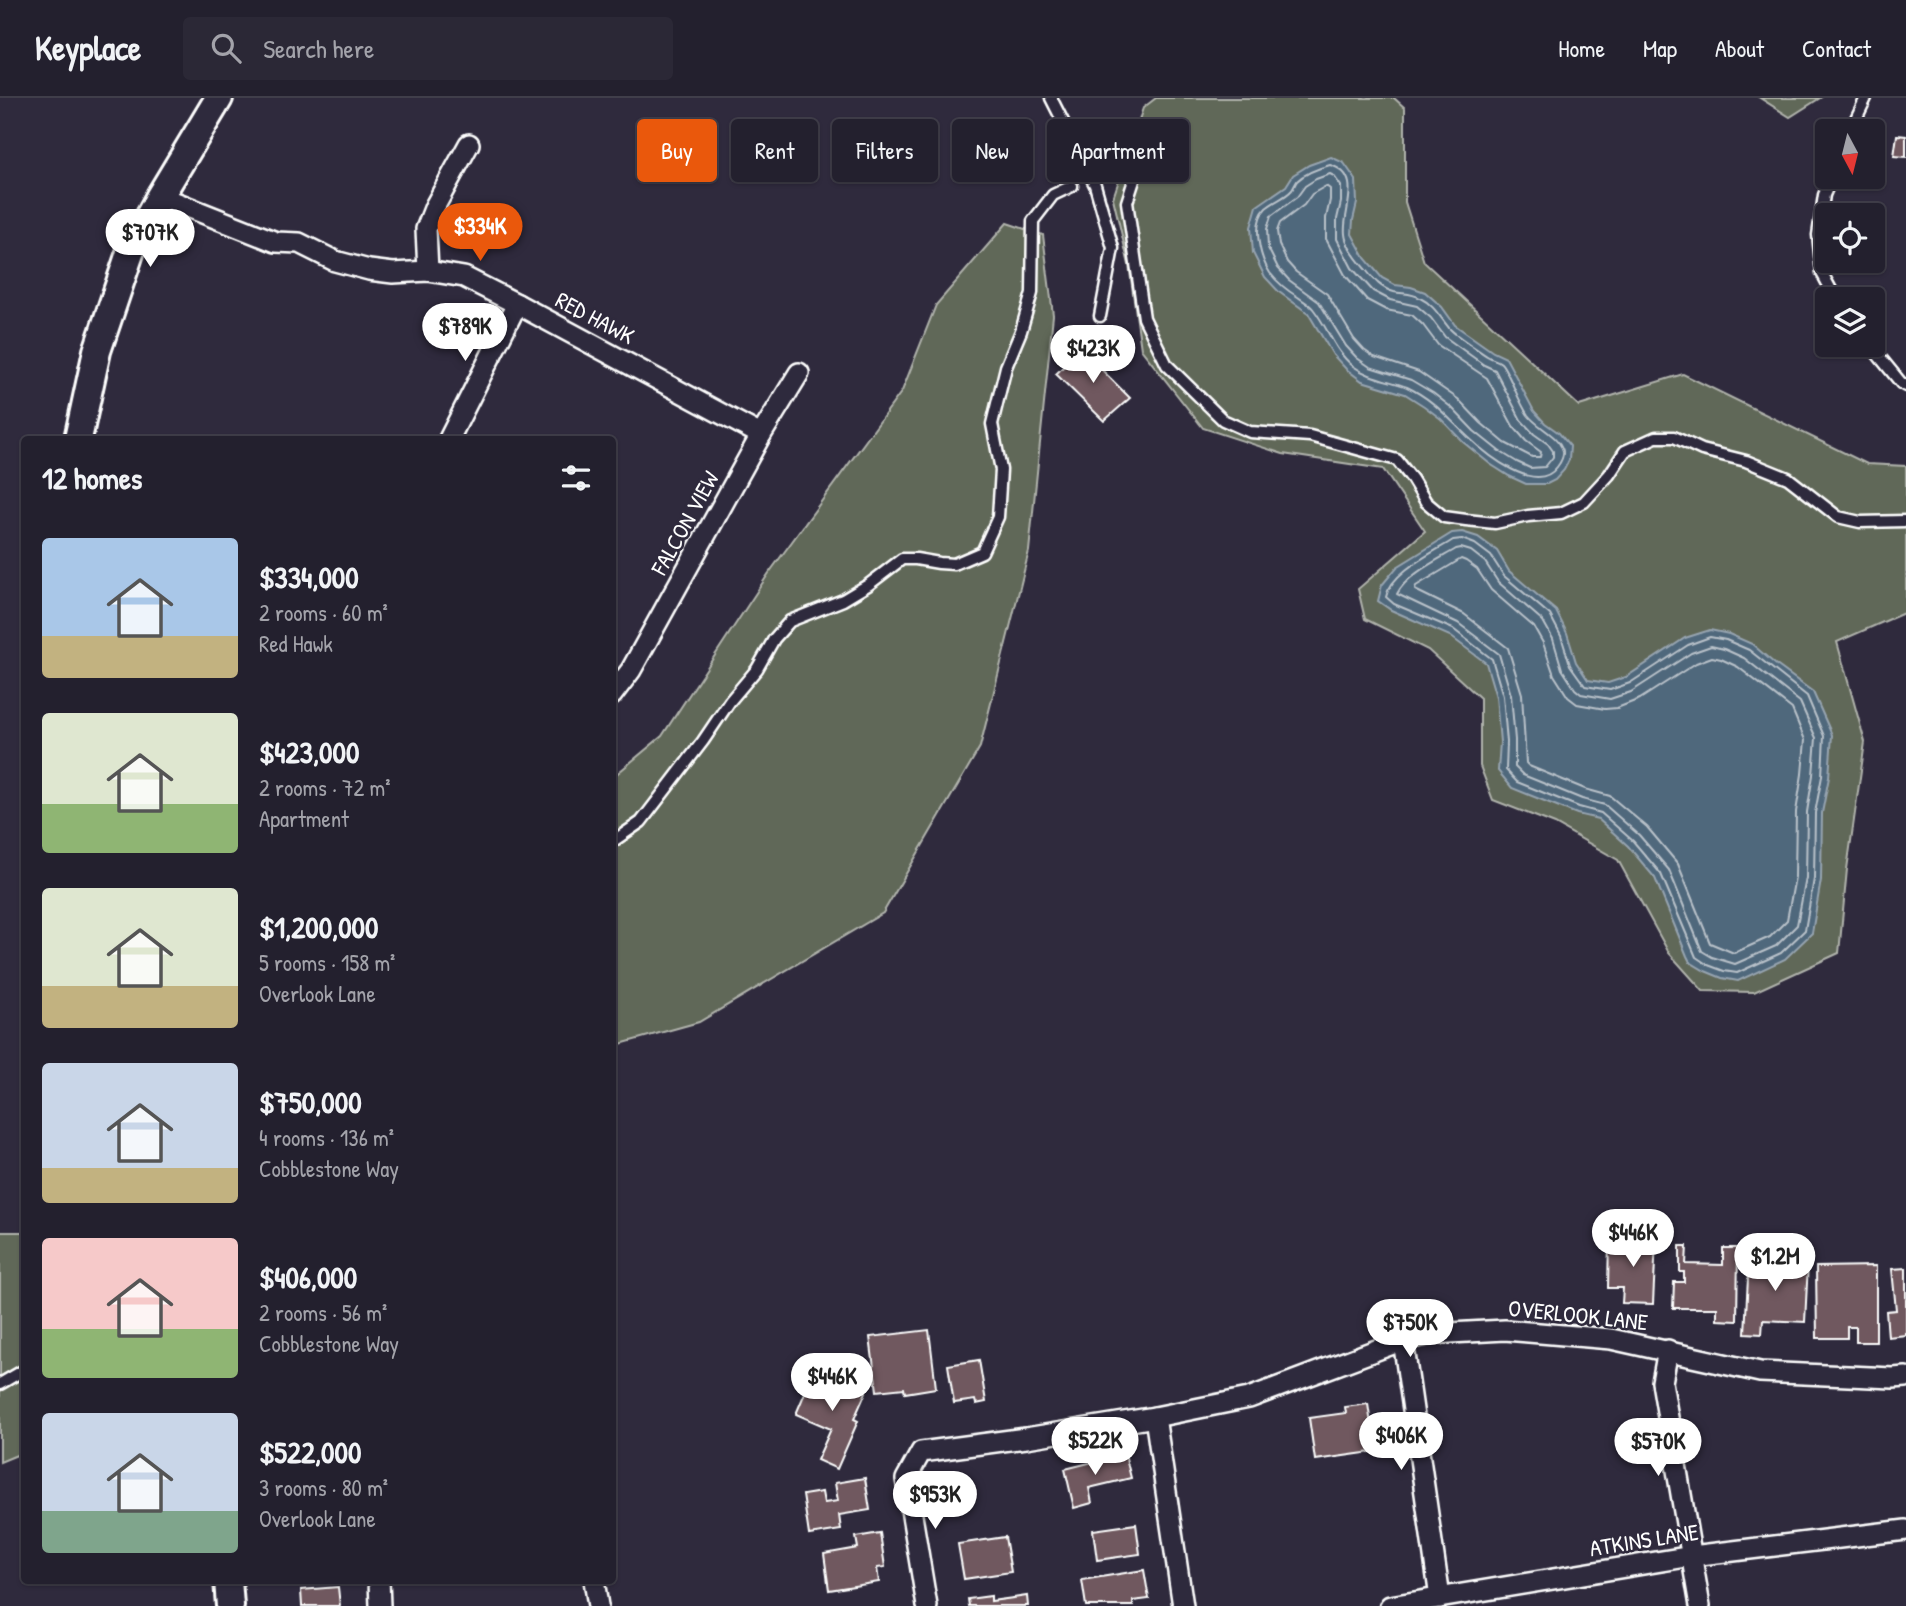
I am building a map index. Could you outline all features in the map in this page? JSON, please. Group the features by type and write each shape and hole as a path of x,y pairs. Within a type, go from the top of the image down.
{"street":[{"path":"79,436 97,351 131,250 219,98"},
{"path":"428,271 426,229 435,206 469,144"},
{"name":"RED HAWK","path":"160,196 276,242 299,243 335,261 393,273 428,271 464,277 761,435"},
{"path":"451,436 517,304"},
{"name":"FALCON VIEW","path":"616,690 631,670 761,435 799,373"},
{"name":"OVERLOOK LANE","path":"927,1606 906,1479 921,1452 1155,1418 1249,1398 1403,1340 1432,1334 1505,1331 1611,1339 1760,1372 1906,1377"},
{"path":"1403,1340 1440,1598"},
{"path":"1668,1350 1662,1382 1700,1606"},
{"path":"1155,1418 1183,1606"},
{"name":"ATKINS LANE","path":"1390,1606 1692,1556 1906,1530"},
{"path":"228,1584 230,1606"},
{"path":"379,1584 380,1606"},
{"path":"595,1584 598,1606"}],"lane":[{"path":"1051,98 1095,185 1113,248 1100,316"},
{"path":"1856,119 1866,98"},
{"path":"1133,182 1127,202 1144,318 1167,365 1223,420 1250,432 1310,436 1396,460 1426,502 1444,517 1466,520 1495,523 1561,513 1584,502 1609,475 1625,451 1656,438 1674,437 1702,450 1746,461 1788,478 1838,517 1860,522 1906,521"},
{"path":"616,839 641,822 730,701 757,669 774,639 790,621 843,600 902,559 954,564 982,552 998,517 1000,470 992,424 1006,367 1021,331 1032,293 1033,221 1053,195 1072,186"},
{"path":"1827,189 1818,235 1822,274 1829,287"},
{"path":"1879,357 1900,383 1906,386"},
{"path":"0,1384 21,1372"}],"green space":[{"path":"1156,98 1394,98 1405,108 1405,202 1424,262 1579,406 1683,374 1867,464 1906,466 1906,612 1837,642 1865,742 1847,869 1839,953 1754,992 1703,991 1669,953 1618,860 1555,824 1493,800 1480,766 1480,698 1428,650 1365,619 1358,589 1425,531 1383,469 1283,454 1203,428 1141,349 1129,265 1113,198 1118,182 1189,182 1189,119 1139,119 1143,108"},
{"path":"1760,98 1820,98 1790,117"},
{"path":"1007,223 1043,235 1053,315 1029,551 980,747 883,913 699,1022 616,1045 616,774 662,736 769,573 902,391 936,305"},
{"path":"0,1232 21,1232 21,1453 0,1462"}],"water":[{"path":"1331,157 1344,163 1356,180 1357,203 1352,234 1365,258 1382,278 1395,285 1425,292 1442,307 1455,325 1506,358 1534,411 1570,446 1569,460 1555,480 1547,484 1526,484 1509,476 1463,442 1424,406 1405,394 1362,381 1333,355 1308,313 1279,292 1265,277 1253,253 1251,227 1257,206 1286,186 1293,175 1309,165"},
{"path":"1462,532 1478,537 1497,551 1509,571 1556,611 1567,633 1576,662 1588,680 1608,683 1626,677 1685,638 1710,630 1729,634 1752,644 1813,692 1832,735 1829,777 1822,813 1821,880 1812,933 1785,959 1738,981 1722,978 1690,962 1655,878 1628,846 1598,819 1577,814 1512,788 1498,771 1500,742 1496,697 1486,663 1450,636 1391,610 1378,601 1382,585 1397,567 1452,533"}],"building":[{"path":"1897,135 1906,136 1906,157 1894,156"},
{"path":"1081,349 1130,398 1104,421 1056,374"},
{"path":"1609,1238 1656,1240 1653,1304 1622,1303 1623,1288 1608,1288"},
{"path":"1680,1246 1687,1246 1686,1264 1723,1265 1723,1248 1738,1248 1737,1321 1717,1320 1717,1308 1673,1308 1674,1282 1684,1282 1684,1272 1680,1272"},
{"path":"1749,1260 1808,1263 1805,1322 1763,1320 1762,1334 1745,1333"},
{"path":"1876,1266 1876,1342 1856,1342 1856,1327 1847,1327 1847,1338 1817,1338 1816,1267"},
{"path":"1906,1268 1906,1335 1888,1337 1886,1311 1896,1310 1892,1269"},
{"path":"929,1330 936,1388 905,1393 904,1388 877,1391 870,1337"},
{"path":"979,1360 986,1402 976,1404 975,1400 954,1403 948,1365"},
{"path":"815,1369 866,1392 854,1419 858,1421 837,1469 817,1460 831,1429 796,1414"},
{"path":"1368,1404 1373,1438 1384,1436 1386,1450 1315,1460 1309,1418 1346,1413 1345,1407"},
{"path":"1125,1454 1131,1478 1089,1488 1092,1503 1074,1508 1065,1469"},
{"path":"865,1478 870,1510 839,1515 841,1530 809,1535 803,1495 822,1492 824,1503 838,1501 835,1483"},
{"path":"1136,1524 1140,1554 1097,1560 1093,1530"},
{"path":"880,1533 885,1567 877,1568 879,1582 829,1590 824,1554 858,1548 856,1537"},
{"path":"1005,1537 1011,1572 964,1579 958,1544"},
{"path":"1144,1570 1149,1599 1133,1601 1133,1606 1086,1606 1082,1580"},
{"path":"338,1587 340,1606 302,1606 301,1590"},
{"path":"991,1596 991,1601 1027,1596 1028,1606 969,1606 968,1599"}]}
